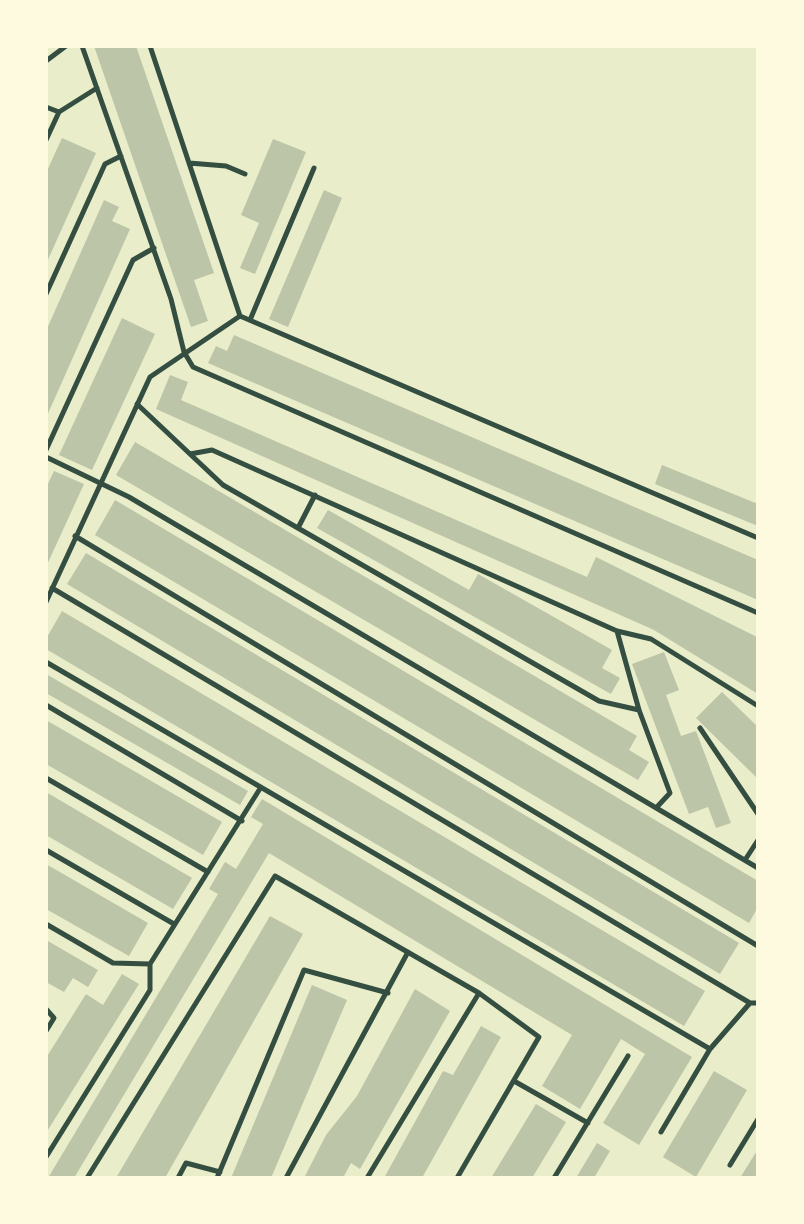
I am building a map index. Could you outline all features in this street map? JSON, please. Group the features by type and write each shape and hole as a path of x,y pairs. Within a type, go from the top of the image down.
{"lane":[{"path":"46,61 66,46"},
{"path":"82,46 154,248 184,352 193,367 758,613"},
{"path":"150,46 240,316 758,538"},
{"path":"46,140 59,112 97,88"},
{"path":"46,107 59,112"},
{"path":"46,294 105,164 121,156"},
{"path":"189,163 226,166 245,174"},
{"path":"250,320 314,168"},
{"path":"46,450 133,260 154,248"},
{"path":"46,602 150,377 240,316"},
{"path":"137,404 223,485 599,701 639,710"},
{"path":"190,454 212,450 617,631 651,639 758,706"},
{"path":"46,457 129,497 758,868"},
{"path":"298,528 315,495"},
{"path":"75,536 758,946"},
{"path":"52,588 750,1003 758,1003"},
{"path":"617,631 639,710 670,793 656,808"},
{"path":"46,662 710,1049"},
{"path":"46,705 242,821"},
{"path":"700,728 758,814"},
{"path":"46,778 208,872"},
{"path":"46,1157 150,990 150,964 261,787"},
{"path":"745,860 758,840"},
{"path":"46,850 174,924"},
{"path":"87,1178 275,876 479,993 539,1037 457,1178"},
{"path":"46,924 113,963 150,964"},
{"path":"286,1178 408,952"},
{"path":"178,1178 186,1163 218,1175 304,970 388,993"},
{"path":"367,1178 479,993"},
{"path":"661,1132 710,1049 750,1003"},
{"path":"46,1009 54,1018 46,1031"},
{"path":"554,1178 628,1056"},
{"path":"514,1081 588,1123"},
{"path":"730,1165 758,1119"}],"building":[{"path":"94,46 136,46 214,273 194,280 208,321 191,327"},
{"path":"62,138 96,153 46,264 46,173"},
{"path":"273,139 306,152 255,274 240,268 259,223 241,215"},
{"path":"324,190 342,198 288,327 269,319"},
{"path":"104,200 119,207 112,221 130,229 46,418 46,331"},
{"path":"122,318 155,334 92,470 59,455"},
{"path":"234,335 758,560 758,600 208,363 216,346 227,351"},
{"path":"170,375 188,382 181,400 587,577 596,557 757,637 758,694 654,630 156,409"},
{"path":"135,442 637,736 629,750 649,762 638,780 116,475"},
{"path":"662,465 758,504 758,526 655,484"},
{"path":"54,471 84,484 46,567 46,488"},
{"path":"115,500 758,881 758,907 749,923 95,535"},
{"path":"328,510 469,590 478,574 612,650 602,668 620,678 611,694 317,528"},
{"path":"86,553 739,943 720,974 67,584"},
{"path":"62,611 705,991 684,1026 46,649 46,639"},
{"path":"664,652 679,690 666,695 681,736 696,731 731,823 716,828 708,807 689,814 632,664"},
{"path":"46,674 248,791 240,805 46,693"},
{"path":"722,692 758,727 758,779 696,718"},
{"path":"46,720 222,822 203,855 46,764"},
{"path":"46,792 192,878 173,909 46,835"},
{"path":"262,799 692,1057 639,1145 603,1123 645,1054 621,1039 580,1109 542,1086 572,1035 269,853 74,1178 48,1178 218,894 209,889 225,862 236,869 263,824 251,817"},
{"path":"46,864 148,923 129,956 46,909"},
{"path":"270,916 303,934 165,1178 116,1178"},
{"path":"46,940 98,970 88,987 73,978 64,992 46,982"},
{"path":"122,974 139,984 46,1133 46,1058 86,994 103,1005"},
{"path":"312,985 347,1000 271,1178 231,1178"},
{"path":"415,989 450,1011 360,1169 351,1163 343,1178 304,1178 326,1135 357,1096"},
{"path":"481,1026 501,1037 422,1178 384,1178 443,1071 453,1075"},
{"path":"714,1071 747,1090 696,1177 663,1157"},
{"path":"536,1104 566,1122 532,1178 491,1178"},
{"path":"597,1143 610,1151 594,1178 576,1178"},
{"path":"758,1149 758,1178 740,1178"}]}
